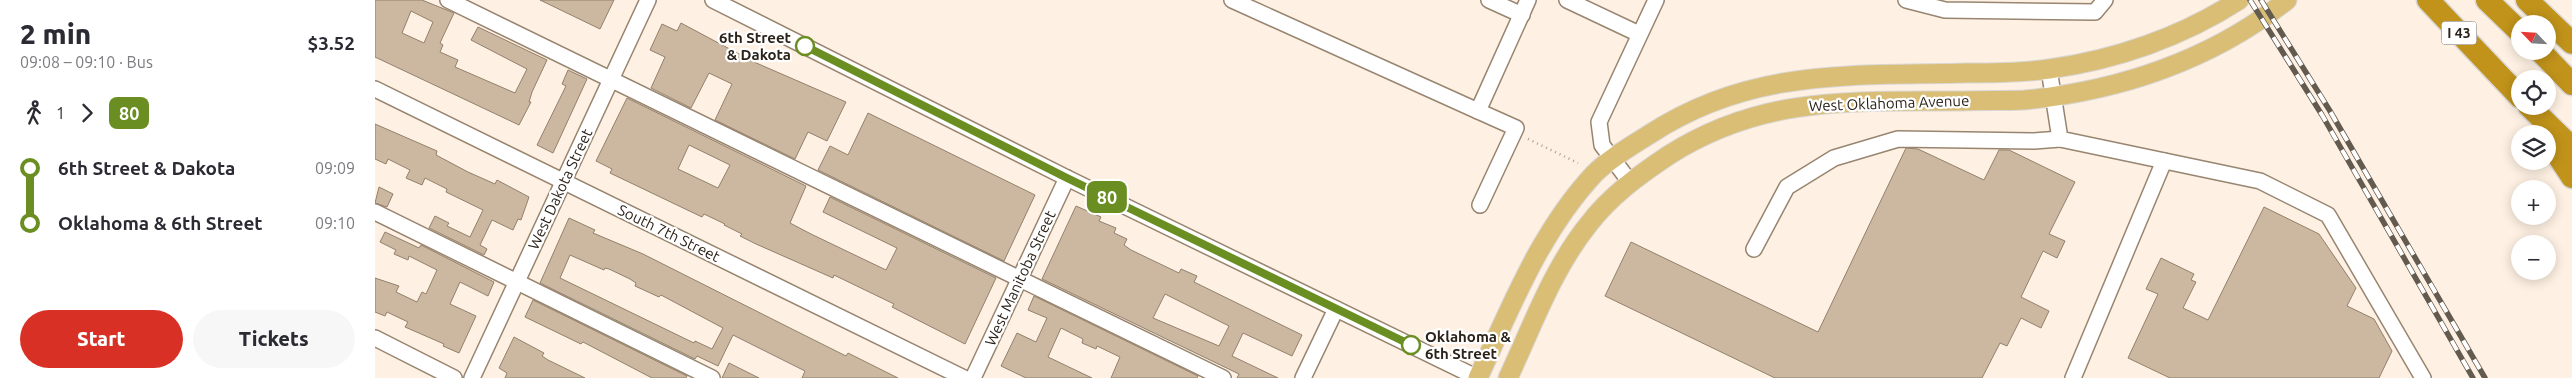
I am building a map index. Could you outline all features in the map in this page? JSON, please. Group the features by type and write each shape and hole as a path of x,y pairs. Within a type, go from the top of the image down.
{"highway":[{"name":"I 43","path":"2428,0 2511,88"},
{"path":"2487,0 2511,23"},
{"path":"2527,0 2572,43"},
{"path":"2549,60 2572,84"},
{"path":"2537,115 2572,148"},
{"path":"2556,153 2572,177"}],"main road":[{"name":"West Oklahoma Avenue","path":"1478,378 1544,242 1578,193 1595,173 1612,159 1673,119 1731,94 1775,82 1815,76 2006,72 2049,69 2108,58 2168,37 2239,0"},
{"name":"West Oklahoma Avenue","path":"1508,378 1552,284 1588,225 1610,200 1630,182 1677,150 1714,130 1745,118 1797,106 1850,102 2020,100 2116,85 2170,66 2233,36 2287,0"}],"street":[{"path":"448,0 1223,378"},
{"name":"West Dakota Street","path":"472,378 648,0"},
{"path":"713,0 1067,178 1478,378"},
{"path":"1232,0 1516,128 1480,205"},
{"path":"1489,0 1522,15"},
{"path":"1478,111 1528,0"},
{"path":"1567,0 1639,34"},
{"path":"1907,0 1945,10 2070,13 2095,12 2105,0"},
{"path":"1630,182 1602,145 1599,122 1654,3"},
{"path":"2049,69 2060,139"},
{"name":"South 7th Street","path":"375,90 964,378"},
{"path":"1754,249 1787,187 1834,158 1899,139 2034,141 2060,139 2260,181 2328,215 2423,378"},
{"path":"2073,378 2164,161"},
{"name":"West Manitoba Street","path":"973,378 1067,178"},
{"path":"375,212 713,378"},
{"path":"1303,378 1336,308"},
{"path":"375,338 454,378"}],"path":[{"path":"1514,133 1579,163"}],"building":[{"path":"375,0 422,0 454,13 440,43 443,45 440,52 458,60 455,67 515,93 527,69 471,40 478,27 547,60 532,92 529,102 531,102 519,125 375,57","holes":["411,11 433,22 424,43 402,33"]},
{"path":"540,0 614,0 600,29"},
{"path":"681,23 754,62 846,102 827,141 808,132 795,159 715,120 732,84 709,73 691,108 651,88 665,57 650,50 662,24 677,31"},
{"path":"568,70 587,79 553,153 537,145 566,86 562,84"},
{"path":"627,98 806,186 790,223 811,234 886,270 897,248 823,212 830,197 996,278 965,344 892,307 894,304 834,275 833,278 756,244 740,236 742,234 725,224 704,214 702,217 610,173 612,169 596,161","holes":["689,145 730,165 718,188 678,169"]},
{"path":"868,113 1035,195 1004,261 818,170 830,146 848,155"},
{"path":"375,124 437,151 436,155 468,172 495,184 497,180 529,197 521,220 518,219 513,230 492,220 480,245 487,249 484,255 429,228 435,216 449,223 447,226 470,237 483,210 446,192 447,189 425,178 422,185 406,178 410,170 388,159 386,164 375,159"},
{"path":"1906,148 1918,149 1984,180 1999,150 2009,150 2075,182 2049,234 2065,241 2057,258 2043,251 2021,297 2049,311 2041,328 2021,318 2007,346 2000,343 1982,378 1775,378 1605,296 1631,242 1818,332"},
{"path":"379,187 393,194 387,207 375,203"},
{"path":"1076,206 1101,217 1099,221 1116,228 1114,233 1127,239 1124,245 1131,250 1179,273 1181,269 1197,276 1194,282 1302,335 1292,356 1243,333 1232,356 1278,378 1237,378 1239,374 1042,279","holes":["1165,294 1229,326 1219,346 1153,318"]},
{"path":"2264,207 2319,234 2356,288 2347,306 2374,319 2392,351 2379,378 2170,378 2128,358 2158,294 2146,289 2161,258 2194,274 2191,280 2196,282 2183,308 2208,320"},
{"path":"569,218 595,230 593,233 643,254 846,356 848,353 898,378 802,378 805,371 733,335 718,366 697,356 695,359 540,283","holes":["570,255 604,270 605,268 609,269 630,279 636,283 635,286 659,297 661,295 723,328 712,349 695,341 694,343 560,278"]},
{"path":"385,232 419,248 421,245 494,282 488,296 460,282 450,304 476,316 459,353 443,346 444,344 405,327 408,322 387,312 385,316 375,312 375,278 399,286 396,292 417,302 422,292 426,294 437,270 409,256 408,260 394,254 396,250 380,242"},
{"path":"1034,296 1198,376 1197,378 1111,378 1120,357 1097,346 1096,349 1082,343 1083,339 1061,328 1048,357 1092,378 1026,378 1001,366 1017,333 1036,342 1047,318 1028,310"},
{"path":"533,300 687,376 686,378 652,378 583,342 581,344 525,317"},
{"path":"514,337 544,353 542,356 548,360 585,378 505,378 507,373 499,368"},
{"path":"729,363 759,378 722,378"}],"railway":[{"path":"2250,0 2322,115 2473,378"},
{"path":"2261,0 2330,111 2485,378"}],"bus line":[{"name":"80","path":"805,46 1067,178 1411,345"}],"place":[{"name":"6th Street & Dakota","path":"805,46"},
{"name":"Oklahoma & 6th Street","path":"1411,345"}]}
